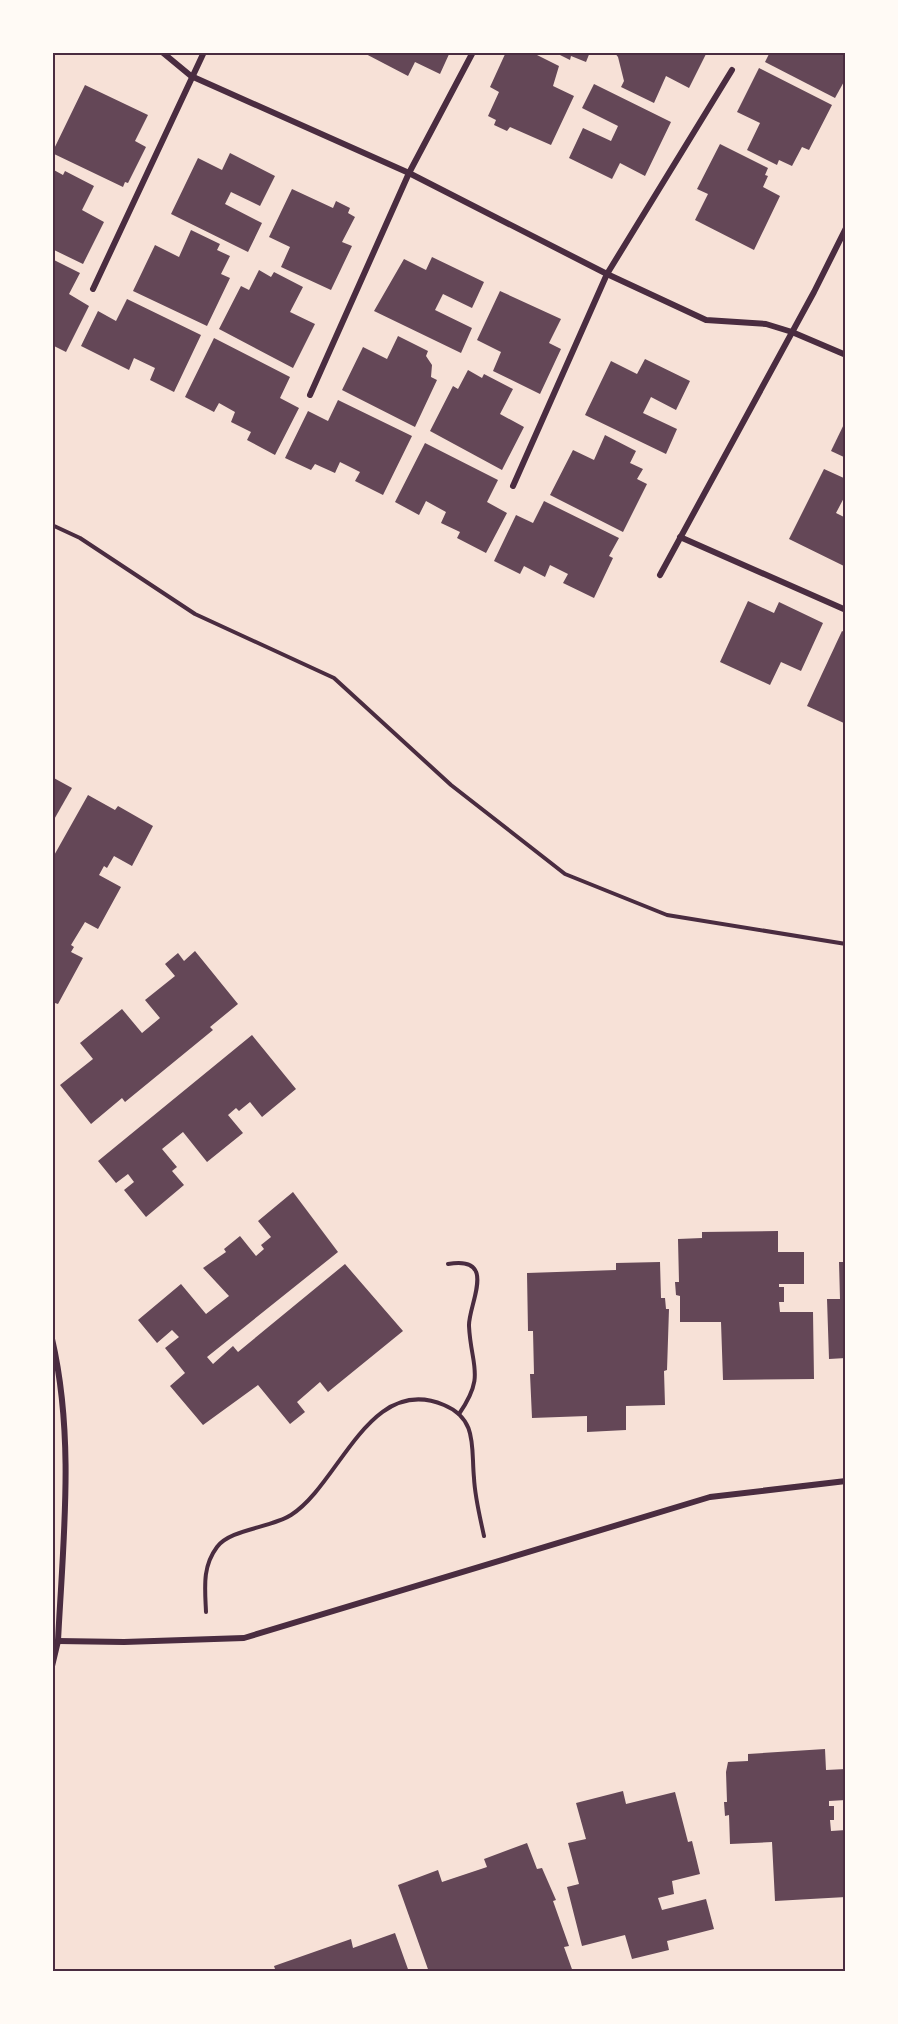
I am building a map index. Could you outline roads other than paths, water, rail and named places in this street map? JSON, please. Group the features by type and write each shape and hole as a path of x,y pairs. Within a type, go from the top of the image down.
{"street":[{"path":"162,52 192,76 409,173 607,274 706,320 766,324 792,332 846,355"},
{"path":"93,289 204,52"},
{"path":"310,395 409,173 473,52"},
{"path":"513,486 607,274 732,70"},
{"path":"660,575 846,228"},
{"path":"680,537 846,610"},
{"path":"52,1339 64,1425 66,1482 58,1641 52,1666"},
{"path":"58,1641 124,1642 244,1638 710,1497 846,1481"}]}
